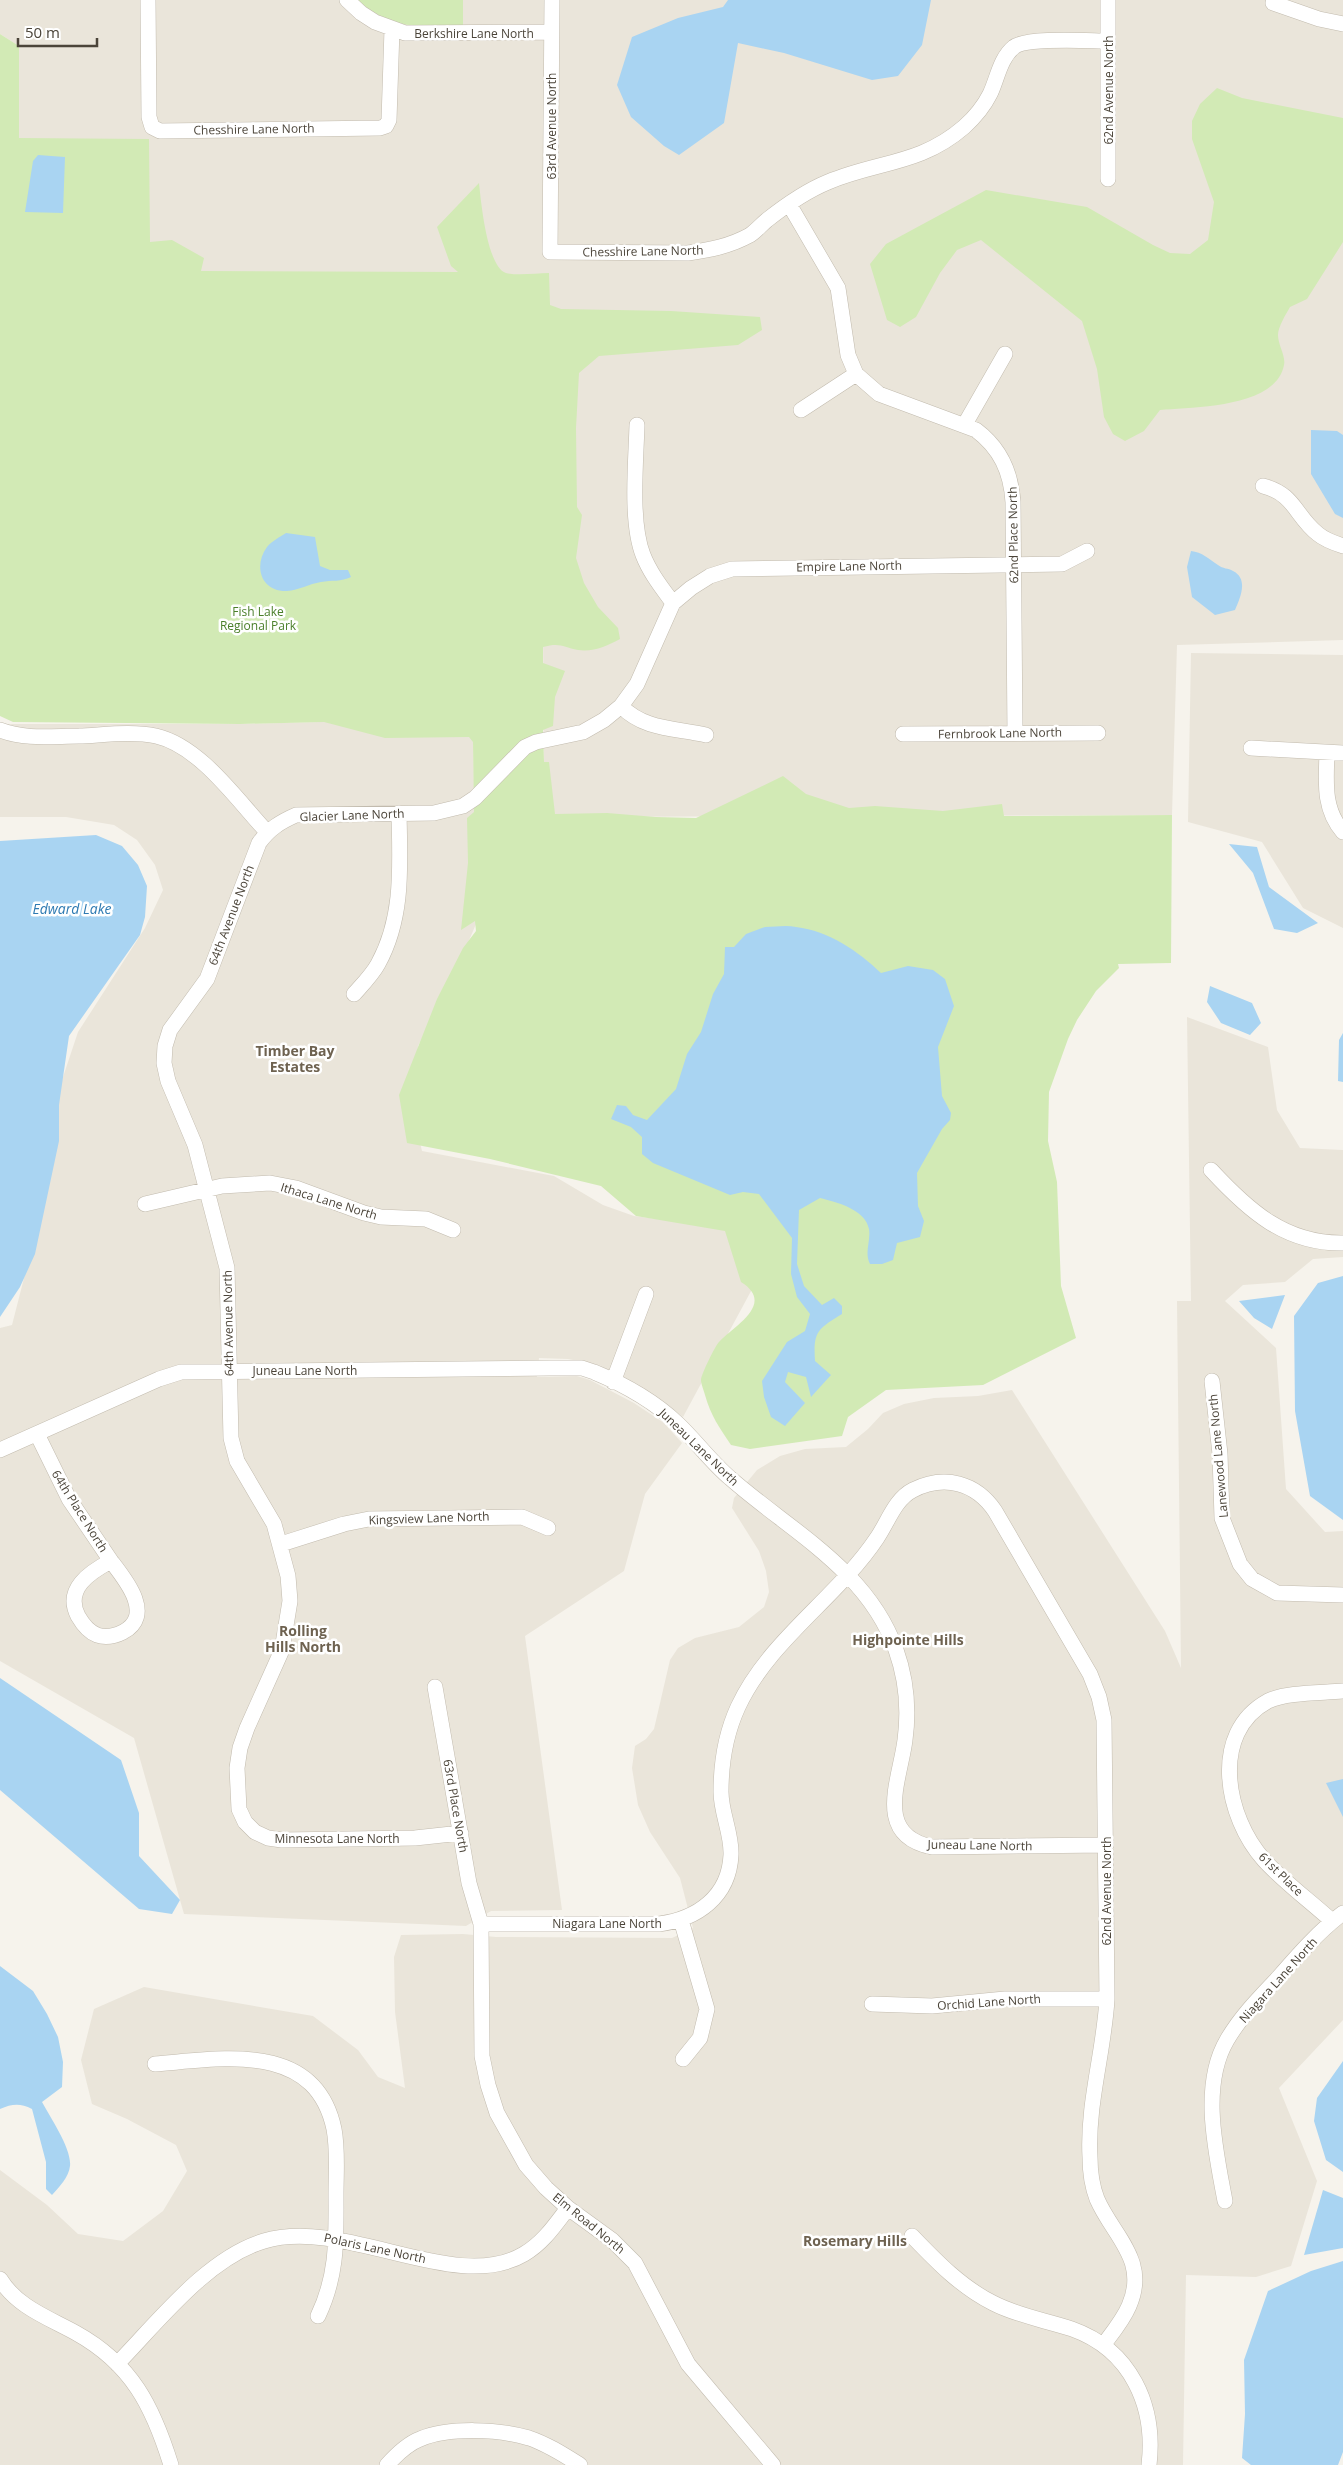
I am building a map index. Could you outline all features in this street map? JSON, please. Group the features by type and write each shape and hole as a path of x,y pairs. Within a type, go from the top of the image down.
{"street":[{"name":"Chesshire Lane North","path":"148,0 149,117 152,127 160,130 380,128 386,126 389,120 392,29"},
{"name":"Berkshire Lane North","path":"347,0 361,13 392,29 420,34 551,32"},
{"name":"63rd Avenue North","path":"550,252 552,0"},
{"name":"62nd Avenue North","path":"1108,0 1108,179"},
{"path":"1273,3 1319,19 1343,24"},
{"name":"Chesshire Lane North","path":"550,252 688,253 710,250 730,244 751,234 789,204 828,182 926,153 947,140 978,112 990,95 1002,65 1014,47 1022,43 1034,42 1108,41"},
{"name":"62nd Place North","path":"789,204 838,288 848,355 856,374 879,394 965,424 988,439 1007,467 1012,483 1014,502 1015,733"},
{"path":"965,424 1005,354"},
{"path":"801,410 856,374"},
{"path":"636,425 636,514 638,535 642,553 652,573 673,603"},
{"path":"1263,486 1283,493 1317,534 1329,542 1343,546"},
{"name":"Empire Lane North","path":"650,653 673,603 691,588 710,576 732,569 1062,564 1086,551"},
{"name":"Glacier Lane North","path":"267,832 282,821 296,815 434,813 463,806 475,798 525,747 536,742 583,732 604,720 621,706 636,684 650,653"},
{"path":"621,706 642,722 655,727 706,735"},
{"path":"0,730 28,737 136,735 155,736 170,741 199,760 267,832"},
{"name":"Fernbrook Lane North","path":"903,734 1098,733"},
{"path":"1251,748 1343,753"},
{"path":"1327,753 1328,804 1336,823 1343,832"},
{"path":"354,994 377,965 394,922 399,900 399,813"},
{"name":"64th Avenue North","path":"238,1796 240,1748 276,1666 287,1626 290,1601 288,1576 281,1544 274,1524 238,1461 231,1438 227,1268 195,1145 168,1082 164,1063 165,1046 170,1030 207,979 254,856 267,832"},
{"path":"1211,1170 1253,1213 1277,1227 1308,1240 1343,1243"},
{"name":"Ithaca Lane North","path":"146,1204 207,1190 244,1184 270,1183 296,1188 364,1214 381,1217 426,1219 453,1230"},
{"path":"613,1382 646,1294"},
{"name":"Juneau Lane North","path":"0,1450 159,1379 182,1372 229,1370 569,1368 588,1370 662,1410 730,1478 847,1573 868,1596 884,1622 896,1650 904,1680 907,1709 906,1740 895,1792 897,1821 902,1831 911,1840 932,1847 1106,1846"},
{"name":"Lanewood Lane North","path":"1212,1381 1220,1454 1222,1518 1240,1564 1252,1579 1277,1593 1343,1595"},
{"name":"64th Place North","path":"37,1434 70,1499 135,1596 136,1616 129,1628 114,1636 105,1636 97,1635 81,1622 74,1603 74,1596 76,1588 88,1575 110,1561"},
{"name":"62nd Avenue North","path":"847,1573 877,1537 899,1502 911,1491 926,1484 941,1481 958,1482 972,1488 986,1498 1079,1653 1099,1697 1105,1745 1107,1999 1106,2027 1090,2124 1092,2179 1097,2198 1106,2215 1125,2242 1132,2258 1134,2273 1130,2305 1104,2344"},
{"name":"Kingsview Lane North","path":"281,1544 344,1524 377,1518 522,1516 548,1528"},
{"name":"Niagara Lane North","path":"481,1924 659,1924 681,1920 696,1914 710,1903 721,1888 728,1872 731,1854 721,1793 722,1764 728,1736 738,1707 752,1682 770,1658 847,1573"},
{"name":"63rd Place North","path":"435,1688 469,1882 481,1924"},
{"name":"61st Place","path":"1338,1917 1264,1860 1242,1825 1229,1783 1230,1753 1235,1735 1254,1711 1269,1700 1343,1691"},
{"name":"Minnesota Lane North","path":"238,1796 239,1809 245,1822 255,1832 268,1838 282,1840 415,1838 461,1833"},
{"name":"Niagara Lane North","path":"1225,2201 1213,2110 1213,2088 1217,2064 1226,2041 1244,2016 1338,1917"},
{"path":"681,1920 707,2009 700,2038 683,2059"},
{"name":"Elm Road North","path":"481,1924 482,2056 488,2085 500,2120 526,2165 568,2208 612,2240 635,2263 688,2364 768,2463"},
{"name":"Orchid Lane North","path":"872,2004 932,2006 1004,1999 1107,1999"},
{"path":"155,2064 239,2058 258,2059 276,2063 308,2082 329,2112 336,2144 336,2239 334,2268 328,2295 318,2316"},
{"name":"Polaris Lane North","path":"117,2364 202,2278 221,2262 242,2249 265,2241 289,2236 314,2236 336,2239 457,2266 485,2267 511,2261 534,2248 568,2208"},
{"path":"912,2236 936,2262 956,2279 992,2302 1024,2317 1073,2329 1104,2344 1133,2378 1144,2400 1150,2422 1151,2445 1149,2465"},
{"path":"0,2279 6,2289 25,2306 78,2334 117,2364 132,2380 152,2410 171,2465"},
{"path":"387,2465 402,2450 418,2439 437,2433 454,2432 514,2435 548,2446 564,2461 580,2465"}],"shaded area":[{"path":"0,0 1343,0 1343,640 1177,645 1172,815 544,817 543,622 150,271 19,138 19,46 0,34"},
{"path":"1191,653 1343,655 1343,928 1303,908 1262,842 1188,822"},
{"path":"473,718 476,924 456,971 418,1046 412,1110 422,1151 554,1176 603,1205 634,1216 736,1229 757,1280 683,1417 658,1399 599,1365 568,1359 539,1358 537,1377 577,1376 590,1380 634,1403 664,1423 682,1443 645,1494 624,1571 525,1636 562,1910 491,1911 466,1926 184,1914 134,1738 0,1661 0,1328 12,1325 43,1204 51,1113 78,1032 145,928 163,890 155,865 137,840 114,825 66,817 0,817 0,724 240,724"},
{"path":"1187,1017 1268,1047 1277,1110 1300,1148 1343,1150 1343,1257 1313,1259 1285,1282 1243,1285 1225,1301 1276,1348 1286,1489 1325,1532 1343,1531 1343,2020 1279,2088 1317,2181 1291,2266 1256,2277 1186,2275 1183,2465 0,2465 0,2170 47,2205 78,2234 123,2241 163,2211 187,2171 176,2145 127,2119 92,2104 81,2060 94,2009 144,1987 313,2016 358,2050 378,2077 405,2088 395,2012 394,1957 401,1935 463,1934 496,1937 672,1938 693,1928 680,1878 650,1832 638,1805 632,1768 635,1746 646,1739 654,1729 670,1660 678,1648 695,1638 739,1627 764,1607 769,1592 766,1571 759,1551 732,1508 734,1498 757,1470 780,1456 805,1449 846,1447 868,1429 883,1413 904,1404 934,1398 978,1396 1012,1390 1165,1631 1181,1668 1177,1301 1191,1301"}],"green space":[{"path":"356,0 463,0 463,27 432,27 394,22 382,17"},
{"name":"Fish Lake Regional Park","path":"0,34 19,46 19,138 149,139 150,242 172,240 204,258 201,271 458,272 451,266 437,227 479,183 486,232 494,259 499,268 511,274 549,273 550,305 561,309 671,311 760,317 762,330 738,345 599,356 579,373 576,428 577,507 582,515 576,558 584,583 598,607 618,628 620,639 605,646 589,650 578,650 558,645 543,647 543,663 565,671 555,697 553,726 543,730 544,762 549,762 555,814 607,813 696,818 783,776 806,794 849,808 875,806 943,811 1002,804 1004,816 1172,815 1171,963 1118,964 1119,968 1096,991 1077,1020 1068,1039 1049,1092 1048,1141 1057,1182 1061,1286 1076,1338 983,1385 886,1390 848,1417 842,1436 750,1449 731,1445 719,1427 707,1402 701,1380 719,1342 742,1322 753,1306 754,1298 751,1290 741,1282 725,1231 636,1216 601,1186 490,1159 407,1143 399,1095 437,999 463,948 476,931 475,921 461,930 468,863 467,818 474,812 473,742 469,737 385,738 324,722 240,724 13,722 0,716"},
{"path":"1217,88 1242,98 1343,118 1343,242 1307,299 1290,307 1284,317 1278,335 1284,365 1278,379 1266,390 1250,397 1212,406 1160,410 1144,431 1125,441 1113,434 1104,417 1097,369 1082,321 981,240 957,250 940,273 916,317 900,327 887,320 870,264 886,244 986,190 1087,207 1170,253 1190,254 1208,240 1214,202 1192,139 1192,121 1200,104"}],"water":[{"path":"728,0 931,0 922,45 898,76 872,80 784,53 738,43 724,123 679,155 664,146 631,117 617,85 632,37 678,18 723,7"},
{"path":"38,155 65,157 63,213 25,212 33,161"},
{"path":"1311,430 1337,431 1343,435 1343,518 1335,514 1311,474"},
{"path":"286,533 315,537 320,566 330,570 348,570 351,577 325,581 287,591 271,587 266,583 260,570 263,554 267,547"},
{"path":"1191,551 1202,554 1220,566 1238,574 1241,579 1242,589 1235,610 1215,615 1192,597 1187,567"},
{"name":"Edward Lake","path":"96,835 122,846 138,865 147,886 145,917 140,935 69,1036 59,1105 59,1141 35,1254 20,1287 0,1317 0,841"},
{"path":"1229,844 1257,847 1269,887 1318,923 1297,933 1274,929 1253,873"},
{"path":"792,926 820,933 853,950 881,973 908,966 933,970 945,979 954,1006 938,1047 942,1096 951,1113 950,1120 942,1129 917,1173 918,1206 924,1221 920,1237 897,1243 893,1260 882,1264 870,1264 868,1260 869,1229 862,1216 856,1211 820,1198 799,1210 797,1264 804,1286 822,1305 834,1298 842,1306 842,1314 827,1323 816,1337 815,1361 831,1375 811,1397 806,1377 788,1372 785,1382 805,1403 785,1426 771,1417 764,1397 762,1381 787,1342 805,1331 810,1314 797,1297 791,1274 792,1238 759,1194 743,1192 730,1195 653,1163 642,1154 642,1137 631,1127 611,1119 617,1105 626,1106 633,1115 647,1120 676,1089 687,1054 701,1032 713,994 724,974 725,947 734,947 746,934 765,927"},
{"path":"1210,986 1252,1003 1261,1023 1250,1035 1221,1023 1207,1002"},
{"path":"1343,1033 1343,1082 1338,1081 1339,1040"},
{"path":"1343,1276 1343,1520 1310,1496 1295,1411 1294,1316 1318,1283"},
{"path":"1285,1295 1272,1329 1254,1318 1239,1301"},
{"path":"0,1678 121,1760 139,1813 139,1856 180,1900 172,1914 139,1909 0,1790"},
{"path":"1343,1779 1343,1817 1326,1783"},
{"path":"0,1966 33,1991 58,2037 63,2062 62,2087 42,2102 68,2151 70,2166 66,2178 52,2195 46,2189 46,2162 32,2109 16,2105 0,2109"},
{"path":"1343,2061 1343,2172 1326,2160 1314,2121 1317,2098"},
{"path":"1323,2190 1343,2198 1343,2248 1304,2255"},
{"path":"1343,2261 1343,2452 1338,2465 1251,2465 1242,2458 1245,2414 1244,2360 1268,2291 1311,2271"}],"district":[{"name":"Timber Bay Estates","path":"295,1058"},
{"name":"Rolling Hills North","path":"303,1638"},
{"name":"Highpointe Hills","path":"908,1639"},
{"name":"Rosemary Hills","path":"855,2240"}]}
